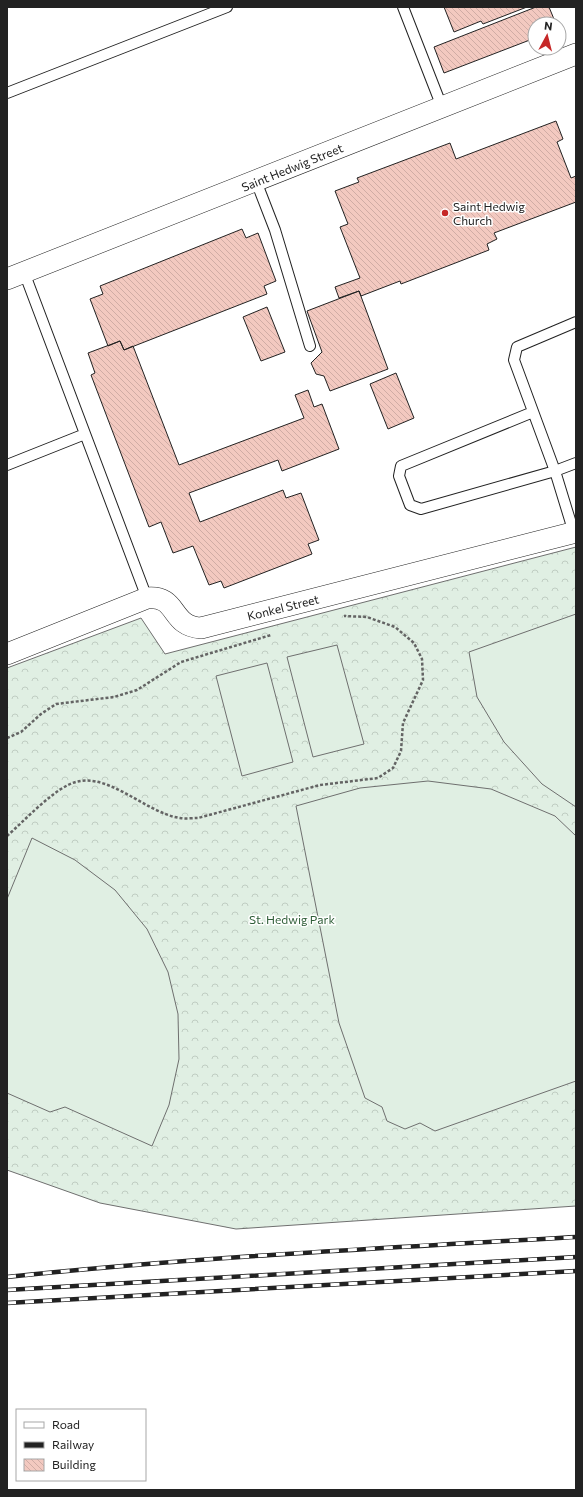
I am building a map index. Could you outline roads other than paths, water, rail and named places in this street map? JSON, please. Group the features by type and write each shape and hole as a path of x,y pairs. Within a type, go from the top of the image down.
{"street":[{"name":"Saint Hedwig Street","path":"16,275 576,54"},
{"name":"Konkel Street","path":"147,598 156,597 165,600 171,605 178,618 184,624 191,627 201,628 575,532"},
{"path":"7,654 147,598"}],"lane":[{"path":"7,93 227,7"},
{"path":"403,7 442,107"},
{"path":"256,181 276,230 310,346"},
{"path":"16,275 85,434 147,598"},
{"path":"575,532 555,471 514,360 517,347 576,322"},
{"path":"533,412 401,466 399,476 410,505 421,509 555,471 576,463"},
{"path":"7,465 85,434"}],"railway":[{"path":"7,1277 220,1258 576,1237"},
{"path":"7,1290 576,1257"},
{"path":"7,1303 576,1271"}],"place":[{"name":"Saint Hedwig Church","path":"445,213"}],"park label":[{"name":"St. Hedwig Park","path":"292,919"}]}
